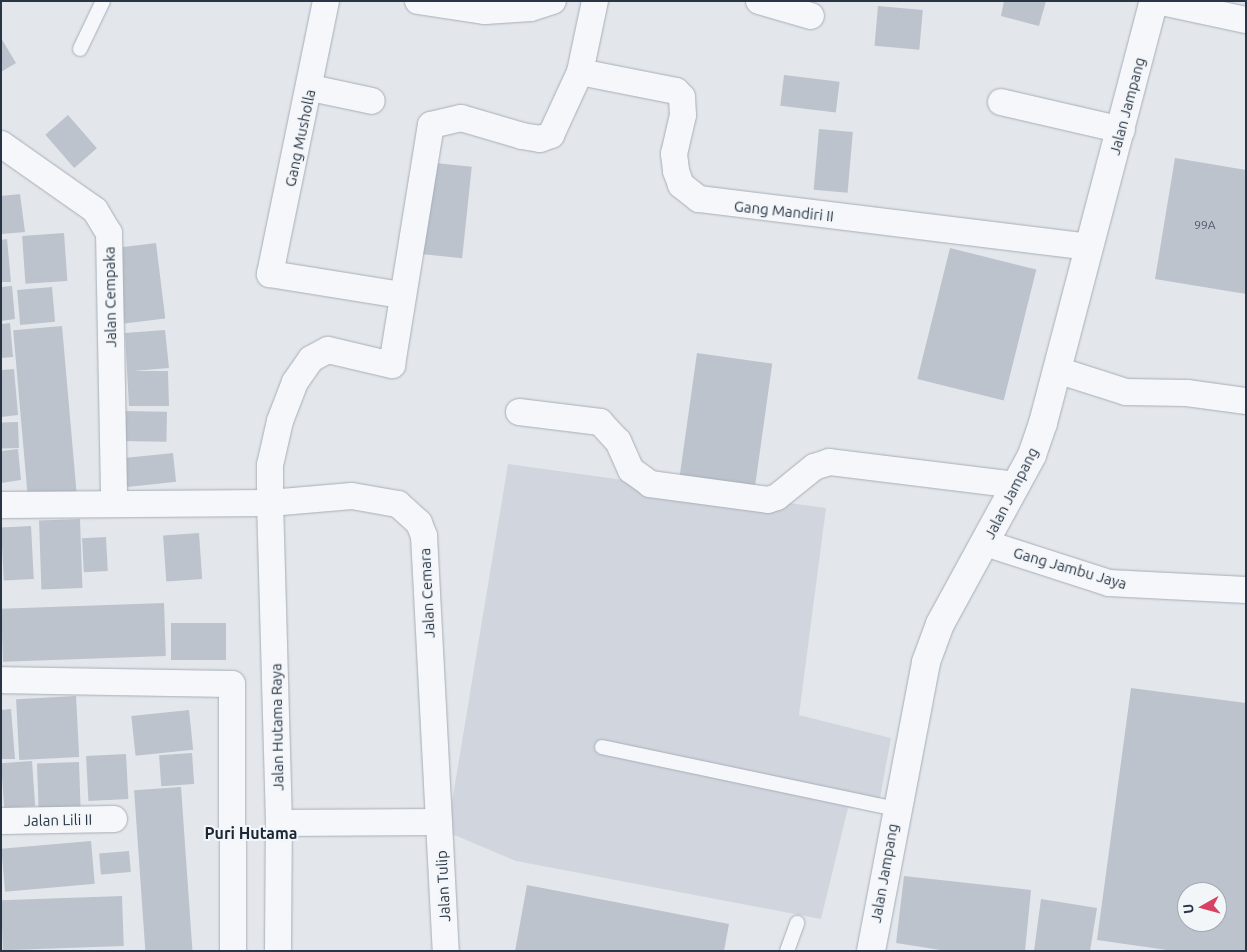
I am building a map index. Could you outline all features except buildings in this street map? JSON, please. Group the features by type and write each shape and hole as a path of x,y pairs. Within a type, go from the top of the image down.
{"street":[{"name":"Gang Musholla","path":"326,1 311,88 270,274 401,295"},
{"path":"418,1 485,11 531,8 553,1"},
{"path":"401,295 430,125 462,118 540,139 551,135 580,72 595,1"},
{"path":"759,1 811,16"},
{"path":"1156,1 1246,20"},
{"name":"Jalan Jampang","path":"871,951 895,809 926,662 940,624 1032,455 1057,370 1156,1"},
{"name":"Gang Mandiri II","path":"580,72 676,91 682,98 683,115 674,154 676,171 681,185 699,199 1089,247"},
{"path":"311,88 372,101"},
{"path":"1001,102 1122,130"},
{"name":"Jalan Cempaka","path":"1,144 95,210 109,233 114,504"},
{"name":"Jalan Hutama Raya","path":"278,951 279,822 270,465 295,382 311,359 328,350 392,365 401,295"},
{"path":"1057,370 1126,392 1187,393 1246,401"},
{"path":"519,412 600,422 618,441 631,470 645,482 659,486 768,500 777,497 814,467 829,462 1017,485"},
{"name":"Jalan Cemara","path":"1,505 270,503 369,497 398,504 419,523 424,536 439,822"},
{"name":"Gang Jambu Jaya","path":"985,543 1126,586 1246,590"},
{"path":"1,680 232,684 233,951"},
{"name":"Jalan Lili II","path":"1,821 114,819"},
{"path":"279,822 439,822"},
{"name":"Jalan Tulip","path":"439,822 446,951"}],"lane":[{"path":"80,49 102,1"},
{"path":"602,747 895,809"},
{"path":"787,951 797,923"}],"shaded area":[{"path":"508,464 826,508 799,715 891,738 878,809 848,808 821,919 516,861 447,832"}],"district":[{"name":"Puri Hutama","path":"251,833"}]}
